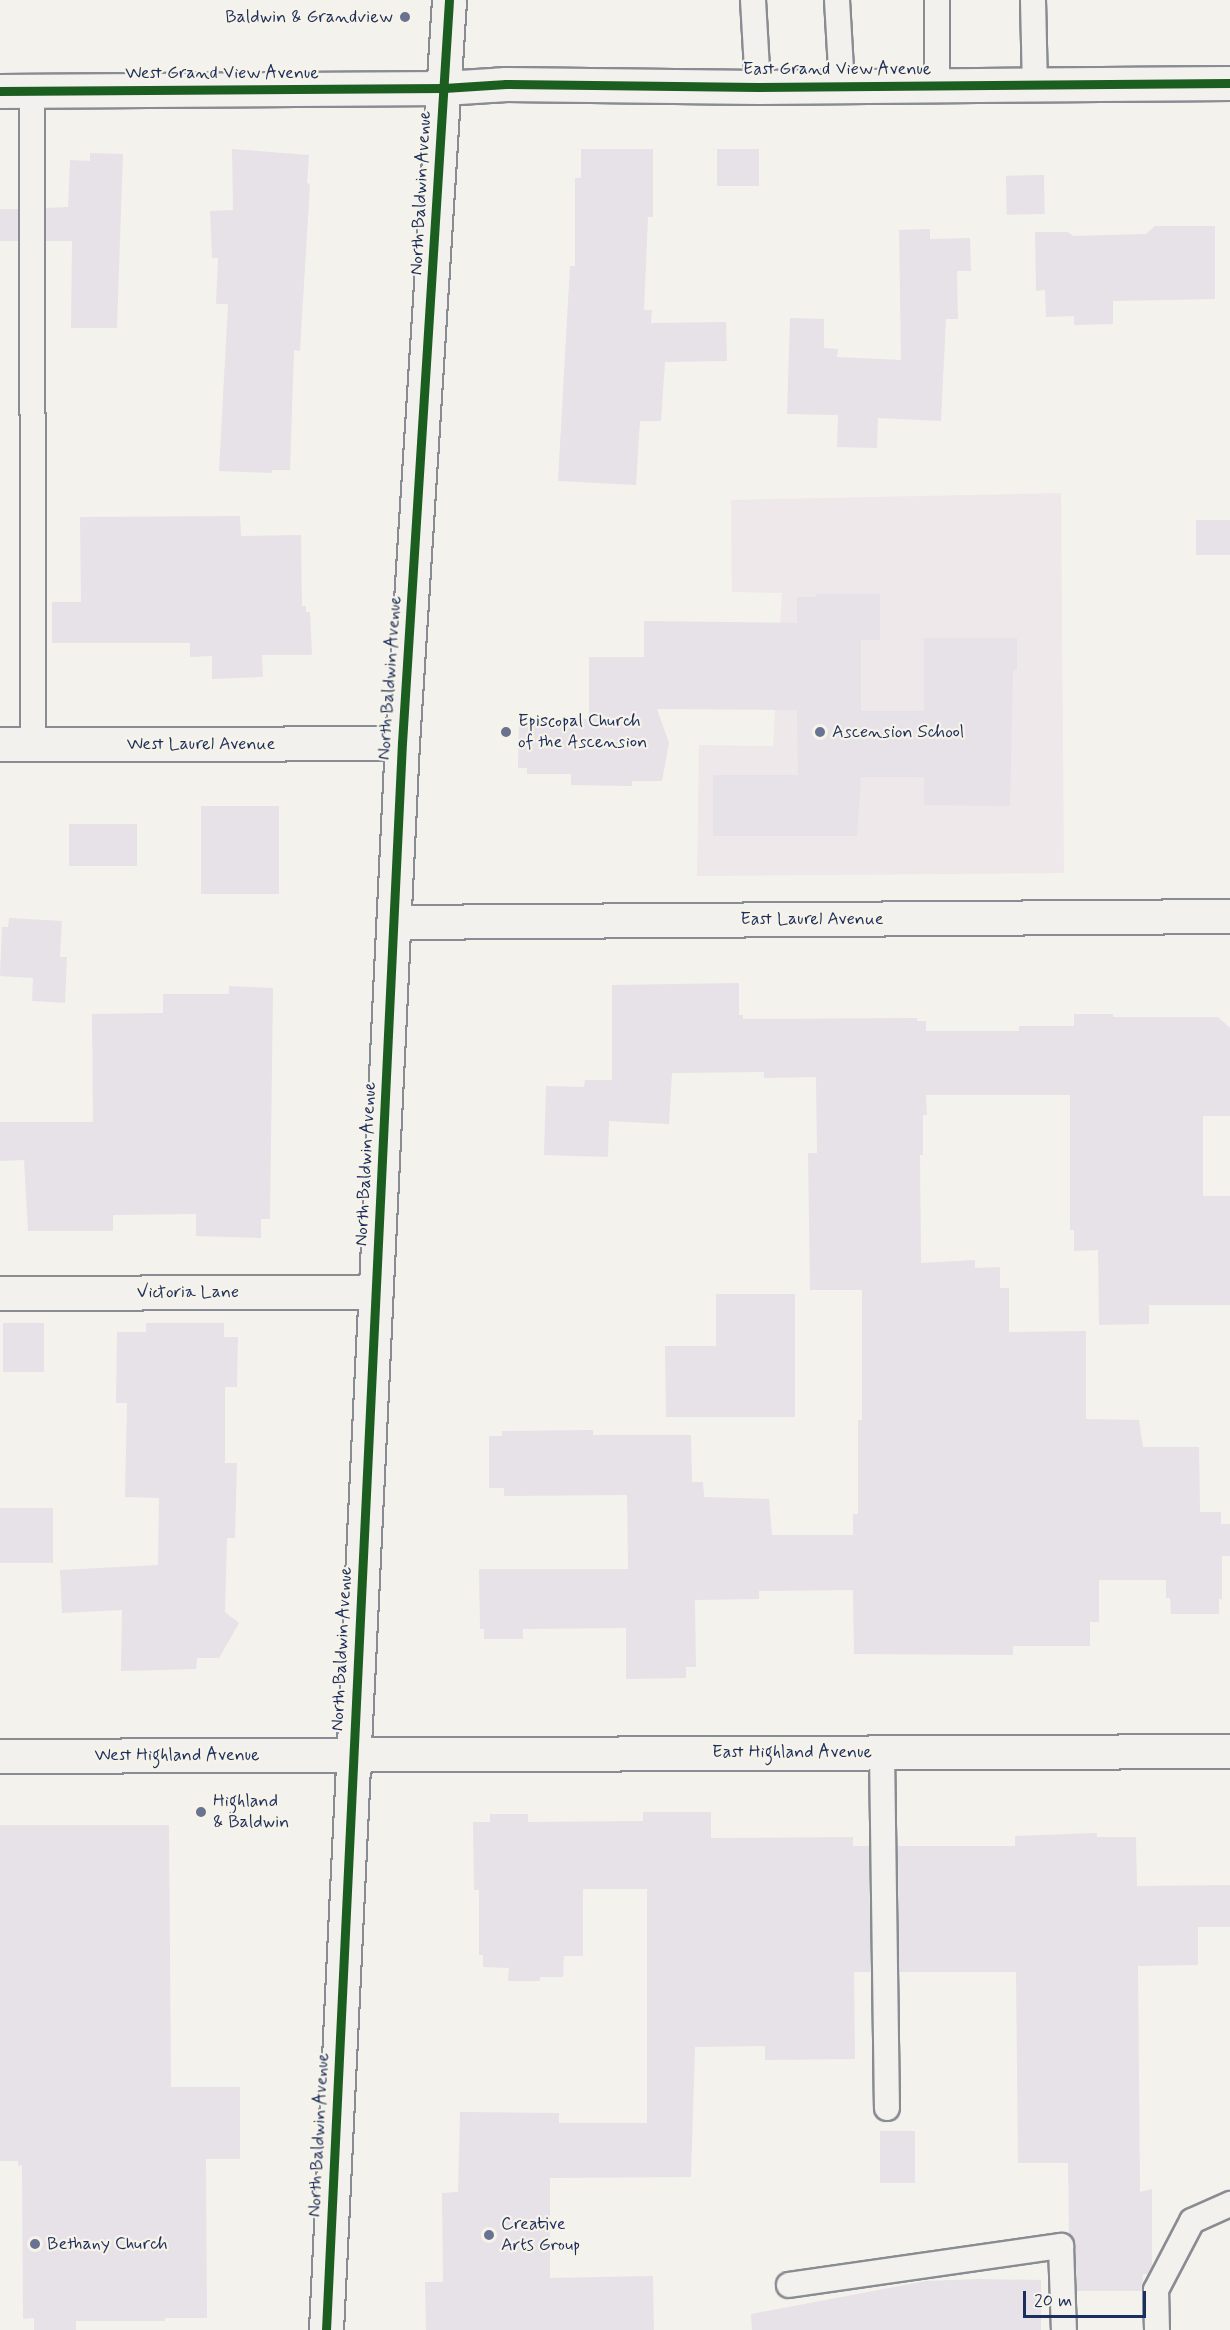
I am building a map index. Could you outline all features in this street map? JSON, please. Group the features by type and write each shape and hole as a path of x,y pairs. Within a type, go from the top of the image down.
{"street":[{"name":"North Baldwin Avenue","path":"326,2330 402,743 450,0"},
{"name":"East Grand View Avenue","path":"444,88 506,84 758,87 1230,83"},
{"name":"West Grand View Avenue","path":"16,91 444,88"},
{"name":"West Laurel Avenue","path":"0,744 402,743"},
{"name":"East Laurel Avenue","path":"395,922 1230,916"},
{"name":"Victoria Lane","path":"0,1293 376,1292"},
{"name":"East Highland Avenue","path":"354,1753 1230,1750"},
{"name":"West Highland Avenue","path":"0,1756 354,1753"}],"lane":[{"path":"753,0 758,87"},
{"path":"837,0 842,86"},
{"path":"937,0 937,85"},
{"path":"1033,0 1035,84"},
{"path":"16,91 33,743"},
{"path":"882,1752 887,2108"},
{"path":"1157,2330 1156,2290 1192,2221 1230,2204"},
{"path":"789,2285 1061,2247 1064,2330"}],"shaded area":[{"path":"1061,493 1064,873 697,876 699,745 773,746 782,593 732,592 731,500"}],"building":[{"path":"232,149 309,155 307,183 310,184 300,351 294,350 290,470 272,470 272,473 219,471 228,304 216,304 218,258 212,258 210,211 233,210"},
{"path":"581,149 653,149 653,217 648,217 644,310 652,310 651,323 726,322 727,361 665,362 661,421 640,421 636,485 558,481 570,266 575,266 575,178 581,178"},
{"path":"717,149 759,149 759,186 717,186"},
{"path":"90,153 123,154 117,328 71,328 72,241 46,241 46,208 68,207 70,160 90,161"},
{"path":"1044,175 1045,214 1007,215 1006,176"},
{"path":"0,209 18,209 18,241 0,241"},
{"path":"1155,226 1215,226 1215,299 1113,301 1113,324 1074,325 1074,316 1046,317 1045,290 1036,291 1035,232 1068,232 1073,236 1146,234"},
{"path":"930,229 930,239 970,238 971,271 957,271 958,319 946,319 941,421 878,418 877,448 837,447 838,415 787,414 790,318 824,319 824,348 838,349 837,357 901,360 899,230"},
{"path":"240,516 241,536 301,535 302,606 306,606 306,612 310,612 312,655 262,655 263,677 212,679 212,656 190,657 190,643 52,643 52,602 81,602 80,517"},
{"path":"1196,520 1230,520 1230,555 1196,555"},
{"path":"816,594 880,594 880,640 861,640 861,711 924,711 924,638 1017,638 1017,670 1013,670 1010,806 924,805 924,777 861,777 857,836 713,836 713,775 798,775 797,710 657,709 669,743 662,781 632,781 632,786 571,785 571,774 527,774 527,768 518,768 519,719 589,719 589,657 644,657 644,621 797,623 797,597 816,597"},
{"path":"201,806 279,806 279,894 201,894"},
{"path":"69,824 137,824 137,866 69,866"},
{"path":"9,918 62,921 60,957 67,957 65,1003 32,1001 33,978 0,976 2,927 8,927"},
{"path":"739,983 739,1015 743,1015 743,1019 917,1018 917,1021 926,1021 926,1031 1019,1031 1019,1026 1074,1026 1074,1014 1113,1014 1113,1017 1218,1017 1230,1028 1230,1116 1203,1116 1203,1196 1230,1196 1230,1305 1149,1305 1149,1324 1099,1325 1098,1250 1074,1251 1074,1230 1070,1230 1070,1095 926,1095 927,1115 923,1115 923,1155 920,1155 921,1263 975,1260 975,1268 1000,1267 1000,1288 1009,1288 1009,1332 1086,1331 1086,1419 1139,1420 1143,1447 1199,1447 1200,1512 1221,1512 1221,1524 1230,1524 1230,1556 1222,1556 1222,1599 1219,1599 1219,1614 1171,1614 1170,1598 1166,1598 1166,1580 1099,1580 1099,1622 1090,1622 1090,1646 1013,1646 1013,1655 854,1654 853,1590 759,1591 759,1599 695,1600 696,1667 686,1667 686,1678 626,1679 626,1628 523,1629 523,1639 484,1639 484,1629 480,1629 479,1569 628,1569 627,1495 504,1496 504,1488 489,1488 489,1436 502,1436 502,1431 593,1430 593,1435 691,1435 692,1482 703,1482 704,1497 769,1499 772,1535 853,1535 853,1514 858,1514 858,1420 862,1420 862,1290 810,1290 808,1153 817,1153 816,1077 764,1078 764,1072 672,1073 669,1124 609,1121 608,1157 544,1155 546,1086 584,1087 585,1080 612,1080 612,985"},
{"path":"229,986 273,988 270,1219 261,1219 261,1238 196,1236 196,1214 113,1215 113,1231 28,1231 24,1160 0,1161 0,1122 93,1122 92,1014 163,1013 163,994 229,994"},
{"path":"716,1294 795,1294 795,1417 666,1417 665,1346 716,1346"},
{"path":"3,1323 44,1323 44,1372 3,1372"},
{"path":"146,1323 224,1323 224,1337 238,1337 237,1387 225,1387 225,1463 237,1463 235,1538 227,1538 225,1612 239,1623 219,1658 197,1658 196,1669 121,1671 122,1610 62,1613 60,1570 158,1565 159,1498 125,1497 127,1403 116,1403 117,1332 146,1332"},
{"path":"0,1508 53,1508 53,1563 0,1563"},
{"path":"643,1812 711,1812 711,1838 853,1837 853,1846 869,1846 871,1972 854,1972 855,2059 765,2060 765,2046 695,2047 691,2177 550,2178 550,2278 653,2276 654,2330 426,2330 425,2282 443,2282 442,2193 458,2192 460,2112 559,2113 559,2123 647,2123 647,1889 583,1889 583,1956 564,1956 563,1977 540,1977 540,1981 508,1981 509,1968 483,1967 483,1955 479,1955 479,1890 474,1890 473,1822 490,1822 490,1814 528,1814 528,1822 643,1821"},
{"path":"0,1825 169,1825 171,2087 240,2087 240,2159 206,2159 207,2318 165,2318 165,2321 76,2321 76,2330 34,2330 34,2318 23,2319 22,2165 18,2166 18,2161 0,2161"},
{"path":"1097,1833 1097,1837 1136,1837 1137,1886 1230,1885 1230,1927 1198,1927 1198,1965 1138,1966 1140,2192 1152,2189 1152,2266 1148,2274 1143,2274 1142,2291 1077,2291 1075,2245 1069,2235 1068,2163 1018,2163 1016,1972 899,1972 898,1846 1015,1846 1015,1836"},
{"path":"880,2131 915,2131 915,2183 880,2183"},
{"path":"1041,2280 1041,2330 752,2330 751,2314 926,2281"}],"cycle path":[{"path":"326,2330 402,743 449,0"},
{"path":"0,91 444,88 506,84 758,87 1230,83"}],"place":[{"name":"Baldwin & Grandview","path":"405,17"},
{"name":"Episcopal Church of the Ascension","path":"506,732"},
{"name":"Ascension School","path":"820,732"},
{"name":"Highland & Baldwin","path":"201,1812"},
{"name":"Creative Arts Group","path":"489,2235"},
{"name":"Bethany Church","path":"35,2244"}]}
